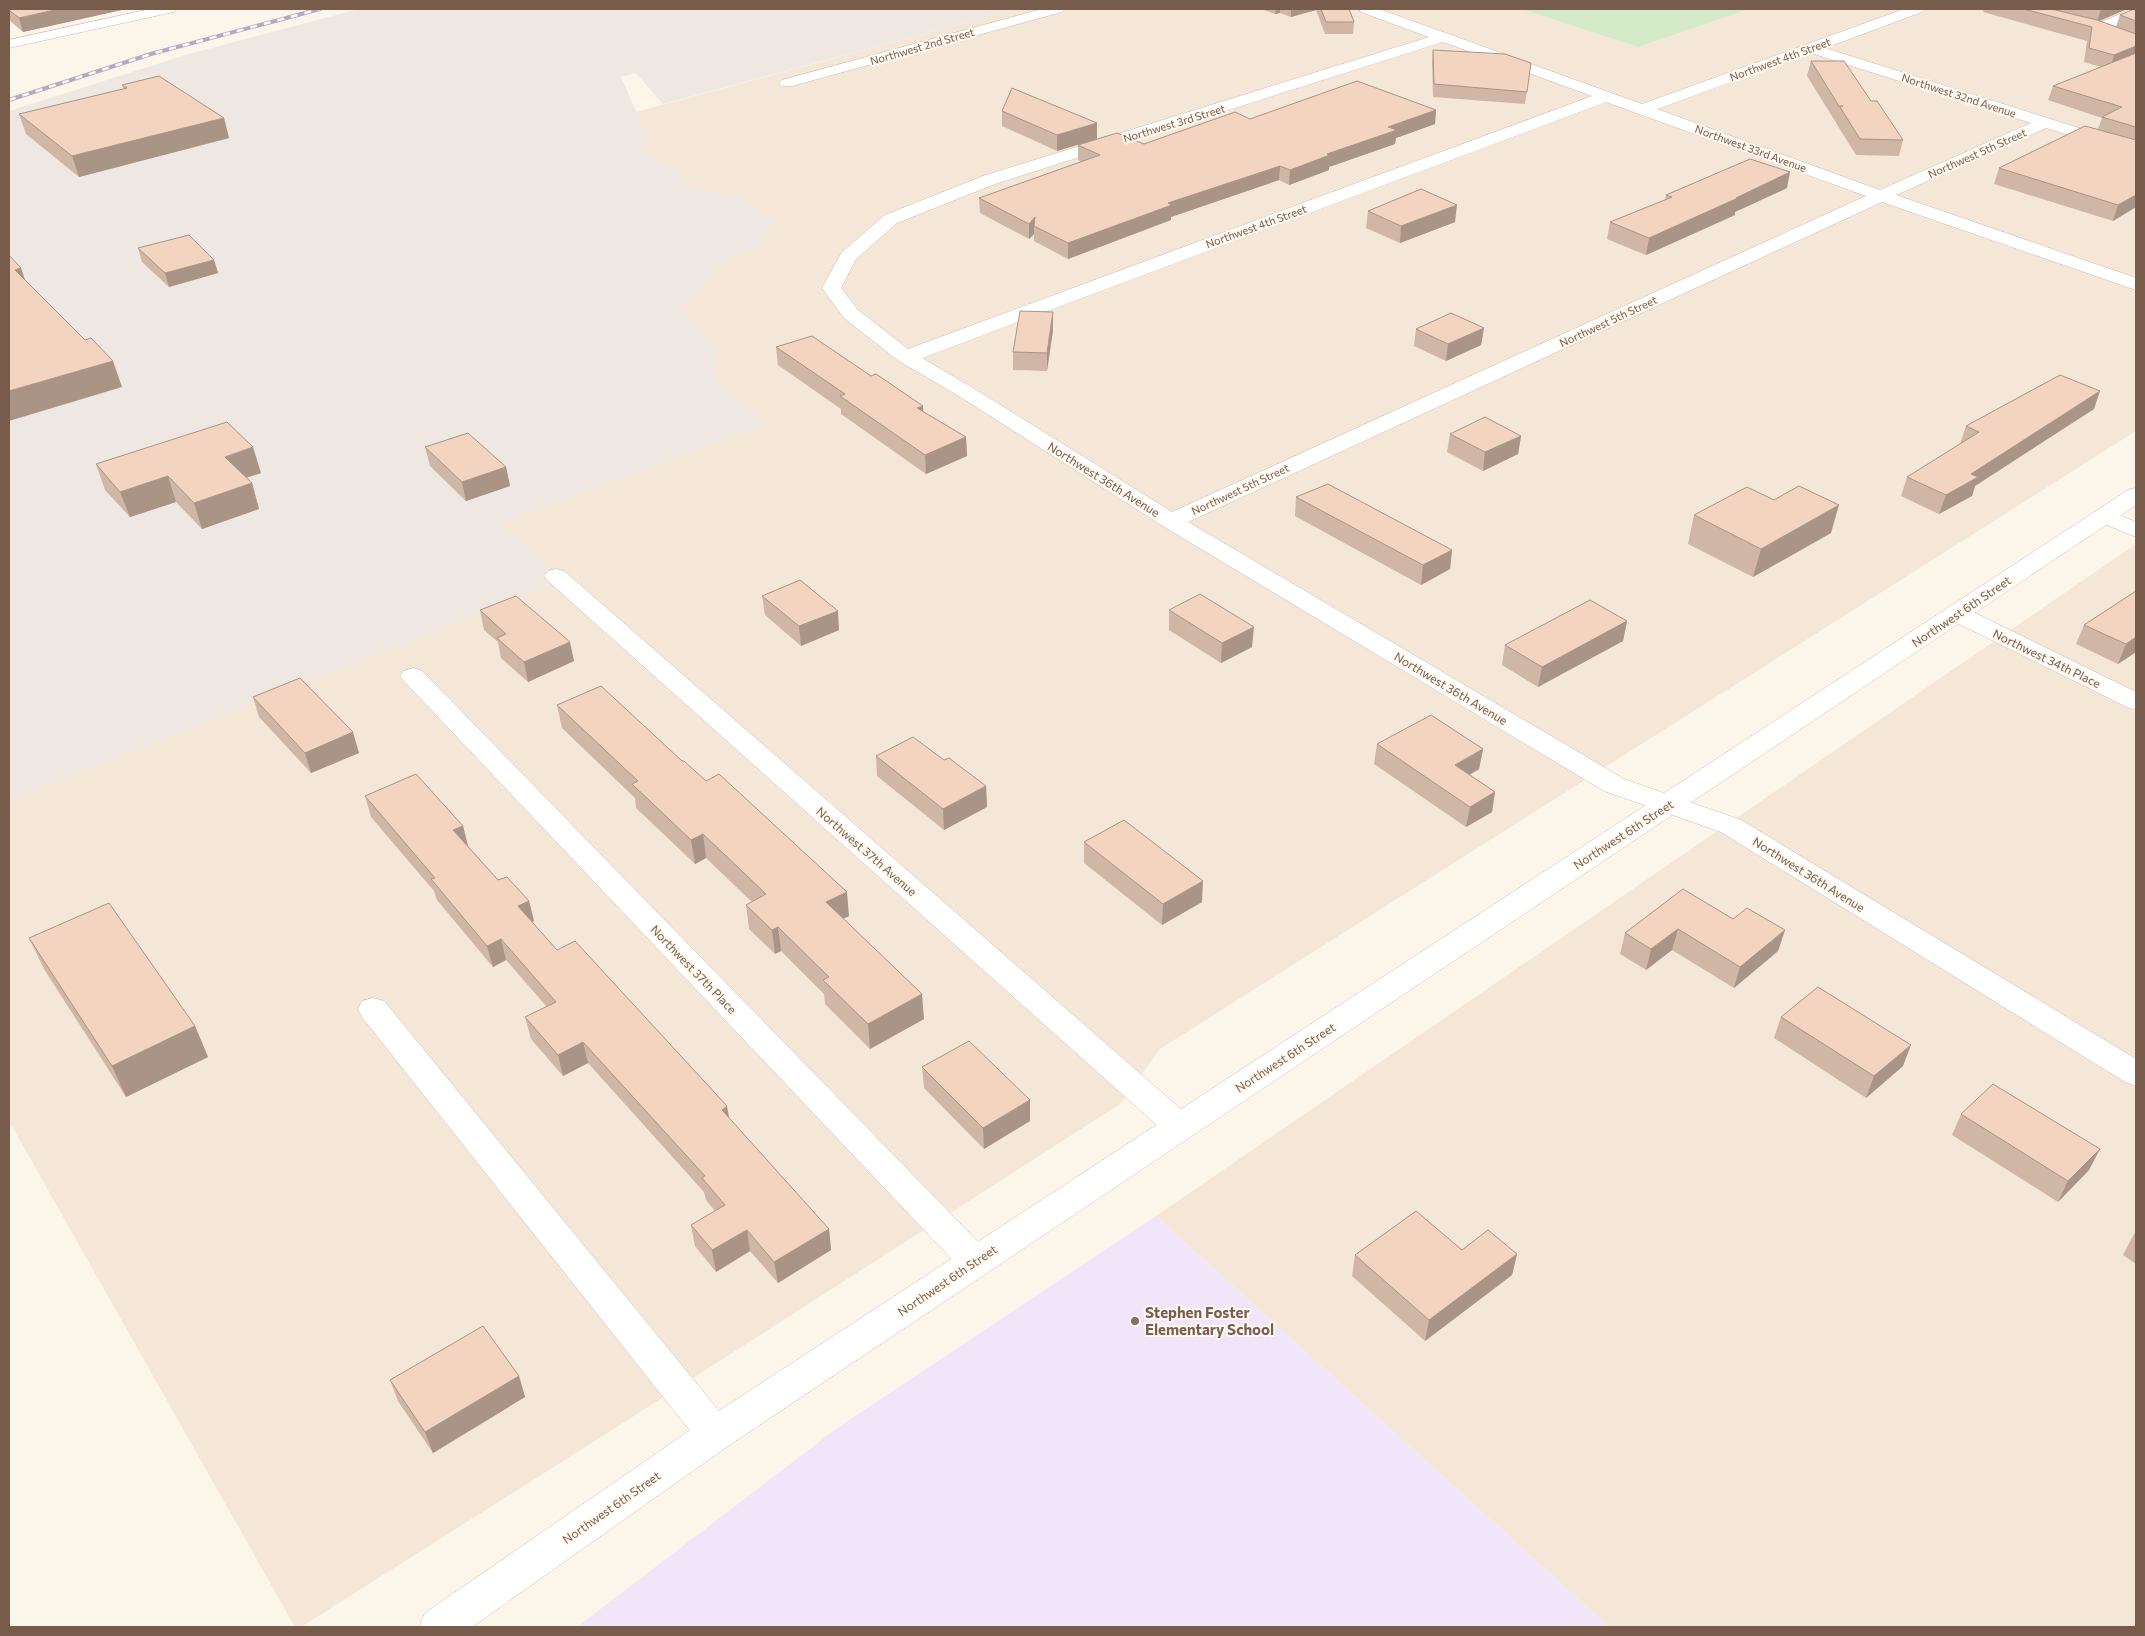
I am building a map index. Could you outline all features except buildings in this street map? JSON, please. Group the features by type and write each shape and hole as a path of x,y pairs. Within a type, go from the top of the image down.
{"street":[{"path":"9,44 169,9"},
{"name":"Northwest 2nd Street","path":"787,83 1057,9"},
{"name":"Northwest 33rd Avenue","path":"1366,9 1881,196 2136,284"},
{"name":"Northwest 4th Street","path":"1643,109 1917,9"},
{"path":"2098,29 2136,12"},
{"path":"2081,24 2114,35"},
{"name":"Northwest 3rd Street","path":"858,248 891,219 989,180 1443,37"},
{"name":"Northwest 32nd Avenue","path":"1811,48 2136,151"},
{"name":"Northwest 4th Street","path":"906,357 1607,96"},
{"name":"Northwest 5th Street","path":"1171,520 2046,122"},
{"name":"Northwest 36th Avenue","path":"858,248 848,256 831,288 851,314 906,357 966,392 1171,520 1614,785 1731,826 2136,1074"},
{"name":"Northwest 6th Street","path":"439,1627 715,1434 2136,495"},
{"path":"2104,516 2136,530"},
{"name":"Northwest 37th Avenue","path":"556,576 1179,1126"},
{"name":"Northwest 34th Place","path":"1958,614 2136,702"},
{"name":"Northwest 37th Place","path":"413,676 975,1261"},
{"path":"373,1009 715,1434"}],"shaded area":[{"path":"359,9 1015,9 663,104 636,73 621,77 646,134 643,155 682,170 685,186 742,198 774,220 761,245 722,262 681,308 719,351 713,373 729,396 770,423 499,523 564,579 9,800 9,111 189,54"},
{"path":"1015,9 1521,9 1638,47 1750,9 2136,9 2136,431 1160,1049 1120,1104 612,1430 301,1627 295,1627 9,1121 9,800 563,579 499,523 769,423 729,396 713,373 719,351 681,308 722,262 761,245 742,198 685,186 682,170 643,155 646,134 636,112"},
{"path":"2136,544 2136,1627 1609,1627 1156,1216"},
{"name":"Stephen Foster Elementary School","path":"1156,1216 1609,1627 577,1627 840,1426"}],"green space":[{"path":"1521,9 1750,9 1638,47"}],"railway":[{"path":"9,100 151,54 320,9"}],"place":[{"name":"Stephen Foster Elementary School","path":"1135,1321"}]}
